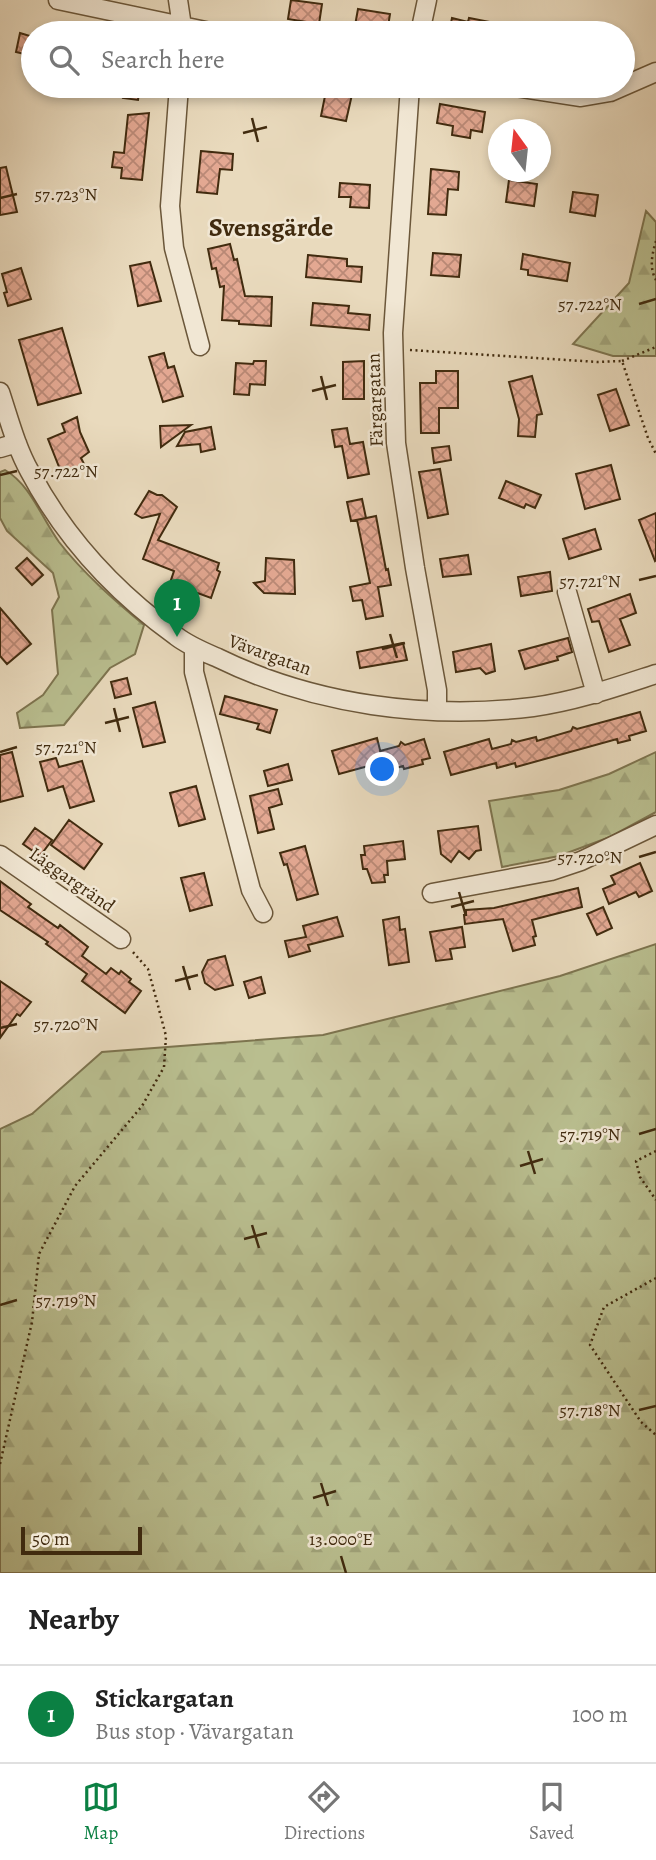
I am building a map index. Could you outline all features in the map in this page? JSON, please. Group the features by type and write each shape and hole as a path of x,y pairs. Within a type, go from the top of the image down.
{"street":[{"path":"58,0 146,21"},
{"path":"178,0 182,21"},
{"path":"422,21 427,0"},
{"path":"635,82 656,72"},
{"path":"178,98 170,206 174,248 200,346"},
{"name":"Färgargatan","path":"409,98 394,350 396,443 437,690 438,710"},
{"name":"Vävargatan","path":"0,392 8,446 74,541 114,587 177,637 247,673 312,693 372,706 438,710 534,706 596,694 656,674"},
{"path":"567,592 596,694"},
{"path":"194,647 194,672 204,714 251,890 263,913"},
{"path":"432,894 551,871 581,861 656,825"},
{"name":"Läggargränd","path":"0,855 121,939"}],"path":[{"path":"656,241 651,258 653,277 656,280"},
{"path":"394,350 598,362 622,361 656,347"},
{"path":"622,361 656,454"},
{"path":"0,1464 32,1322 39,1254 75,1186 142,1106 164,1067 166,1036 148,969 121,939"},
{"path":"656,1150 636,1161 640,1177 656,1200"},
{"path":"656,1278 604,1307 590,1345 641,1422 656,1435"}],"green space":[{"path":"646,211 656,222 656,356 613,356 573,344 629,283"},
{"path":"5,470 29,493 59,542 78,565 144,625 135,654 110,668 64,725 20,728 17,713 43,695 58,674 52,610 59,597 53,573 7,531 0,518 0,472"},
{"path":"656,752 656,812 610,837 559,856 502,867 489,801 559,790 609,774"},
{"path":"656,944 656,1573 0,1573 0,1129 32,1114 102,1052 323,1035 560,976"}],"building":[{"path":"291,0 322,4 319,21 288,19"},
{"path":"358,9 390,14 389,21 356,21"},
{"path":"20,33 21,53 16,52"},
{"path":"325,98 351,98 346,121 321,116"},
{"path":"440,104 485,112 482,132 471,130 470,138 452,135 453,126 437,123"},
{"path":"149,113 142,180 121,178 122,168 112,167 114,152 124,153 128,115"},
{"path":"201,151 233,154 232,170 220,169 217,194 197,192"},
{"path":"6,167 17,212 0,215 0,168"},
{"path":"431,169 459,172 458,190 448,189 446,215 428,214"},
{"path":"509,182 537,184 534,206 506,202"},
{"path":"340,183 370,185 369,208 350,207 351,197 339,197"},
{"path":"573,192 598,195 595,216 570,212"},
{"path":"230,244 234,260 237,259 245,296 272,297 271,326 222,320 224,286 220,287 216,268 212,269 208,249"},
{"path":"433,253 461,255 459,277 431,275"},
{"path":"523,254 570,263 567,281 528,275 528,270 521,269"},
{"path":"308,255 347,259 347,266 362,267 361,282 306,277"},
{"path":"150,262 161,301 138,306 130,266"},
{"path":"21,268 31,299 8,306 2,274"},
{"path":"313,303 349,306 348,313 370,315 369,330 311,325"},
{"path":"62,328 81,393 38,405 19,340"},
{"path":"164,353 168,368 174,366 183,396 163,402 149,357"},
{"path":"254,361 266,361 265,385 250,384 249,395 234,394 236,363 253,364"},
{"path":"364,361 364,399 343,399 343,362"},
{"path":"436,371 458,371 458,408 439,408 439,433 421,433 420,383 436,383"},
{"path":"532,376 542,414 537,415 535,437 518,436 519,419 509,382"},
{"path":"616,389 629,425 610,431 598,395"},
{"path":"77,417 89,452 81,458 86,468 63,477 48,439 65,432 62,424"},
{"path":"191,425 161,447 160,426"},
{"path":"211,427 215,449 201,452 200,444 177,446 185,432"},
{"path":"347,428 350,444 363,442 369,474 348,478 342,446 335,447 332,430"},
{"path":"449,446 451,460 434,463 432,448"},
{"path":"611,465 620,499 585,509 576,474"},
{"path":"440,469 448,514 428,518 419,472"},
{"path":"506,481 541,495 535,508 526,504 524,508 499,498"},
{"path":"149,491 162,495 177,507 158,540 219,563 217,570 220,572 211,598 170,583 174,571 143,559 160,514 142,518 135,514"},
{"path":"362,499 366,518 351,521 347,502"},
{"path":"656,513 656,560 655,561 639,520"},
{"path":"376,516 391,585 378,587 383,616 366,619 362,600 353,601 350,587 370,583 357,520"},
{"path":"595,529 601,549 569,559 563,539"},
{"path":"468,555 471,574 443,577 440,559"},
{"path":"27,558 43,575 32,585 16,568"},
{"path":"266,558 294,560 295,594 264,593 254,583 265,581"},
{"path":"550,572 552,591 521,596 518,577"},
{"path":"630,594 636,613 620,619 630,645 609,652 599,621 592,622 588,609"},
{"path":"0,608 31,644 7,664 0,656"},
{"path":"568,638 572,652 557,657 558,660 525,669 519,651"},
{"path":"403,643 407,660 360,668 357,652"},
{"path":"491,644 495,671 486,674 480,668 456,672 453,652"},
{"path":"127,678 131,694 115,698 111,682"},
{"path":"225,696 277,710 270,733 257,729 259,724 220,714"},
{"path":"155,702 165,742 143,747 133,708"},
{"path":"640,712 646,731 629,736 630,740 618,743 617,739 516,767 515,763 497,768 496,763 451,775 444,752 489,739 492,749 511,744 512,740 516,742 536,737 537,741 571,731 573,727 577,729"},
{"path":"377,738 383,762 339,774 332,751"},
{"path":"424,739 430,758 422,760 423,764 386,771 380,751 399,746 401,742 405,745"},
{"path":"12,752 23,796 0,802 0,755"},
{"path":"56,758 59,767 82,761 94,801 70,808 63,786 48,791 40,762"},
{"path":"288,764 292,780 268,786 264,771"},
{"path":"196,786 205,819 179,826 170,793"},
{"path":"278,789 282,804 269,808 274,829 258,833 250,796"},
{"path":"69,820 102,844 84,869 51,845"},
{"path":"478,826 481,850 476,851 469,859 459,851 451,862 441,854 438,831"},
{"path":"35,828 52,840 40,856 23,844"},
{"path":"403,841 405,859 387,861 388,875 384,875 385,882 372,883 367,869 363,869 361,855 365,855 364,846"},
{"path":"305,846 318,894 297,900 287,864 284,865 280,853"},
{"path":"640,863 652,891 639,897 636,892 609,904 603,889 615,884 611,876"},
{"path":"204,873 212,905 190,911 181,878"},
{"path":"0,881 31,904 28,907 58,928 60,925 88,947 82,956 106,974 111,968 119,974 121,971 131,979 129,982 141,991 125,1013 82,981 87,974 46,944 48,942 0,910"},
{"path":"578,888 582,907 532,920 535,945 513,951 503,919 465,924 466,910 494,908"},
{"path":"603,907 612,928 597,935 587,914"},
{"path":"337,917 343,936 308,945 310,951 289,957 285,941 306,937 303,926"},
{"path":"399,917 400,930 405,929 409,962 389,965 383,920"},
{"path":"462,927 465,947 450,949 452,959 436,961 430,932"},
{"path":"225,956 233,985 215,990 205,983 202,972 208,960"},
{"path":"261,977 265,993 249,998 244,982"},
{"path":"0,981 31,1002 20,1016 17,1014 0,1038"}],"place":[{"name":"Stickargatan","path":"177,637"}],"district":[{"name":"Svensgärde","path":"271,227"}]}
